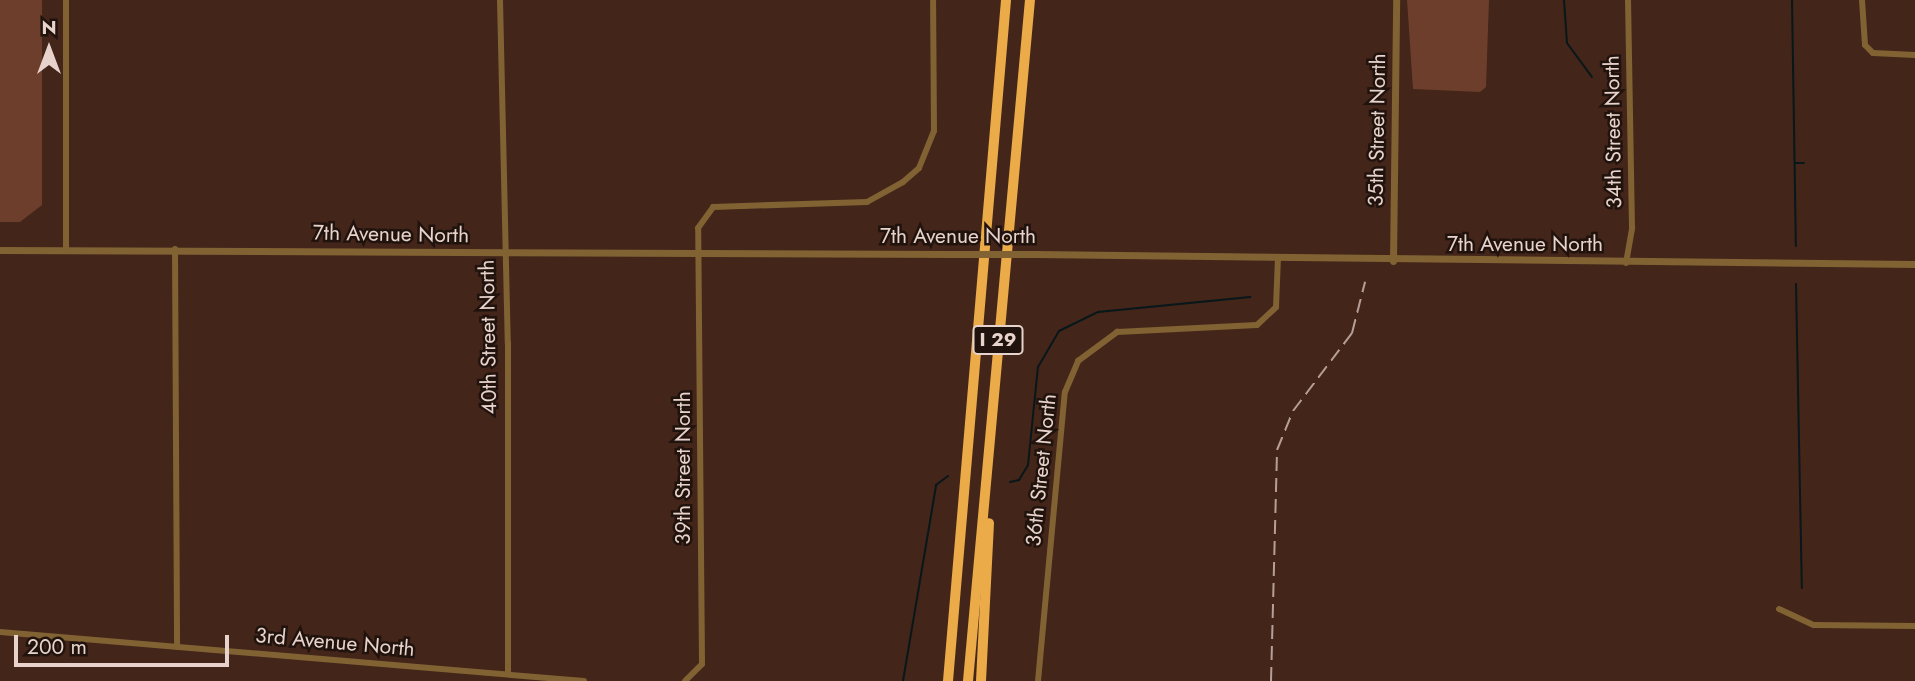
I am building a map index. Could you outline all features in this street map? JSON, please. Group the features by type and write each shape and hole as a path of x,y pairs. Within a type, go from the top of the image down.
{"highway":[{"name":"I 29","path":"947,681 1006,0"},
{"name":"I 29","path":"968,681 1030,0"},
{"path":"981,681 988,452"}],"street":[{"path":"66,0 66,251"},
{"name":"40th Street North","path":"500,0 508,343 508,674"},
{"name":"39th Street North","path":"688,680 702,664 696,252 698,228 713,207 852,205 886,194 919,168 934,131 933,0"},
{"name":"35th Street North","path":"1393,261 1396,0"},
{"name":"34th Street North","path":"1626,262 1632,228 1628,0"},
{"path":"1862,0 1867,48 1873,53 1915,55"},
{"path":"175,249 177,647"},
{"name":"7th Avenue North","path":"0,250 1034,254 1393,261 1915,264"},
{"name":"36th Street North","path":"1038,681 1065,391 1078,361 1117,332 1257,325 1276,307 1278,258"},
{"path":"1779,608 1814,625 1915,626"},
{"name":"3rd Avenue North","path":"0,632 584,681"}],"shaded area":[{"path":"0,0 42,0 42,205 20,222 0,222"},
{"path":"1407,0 1489,0 1486,87 1480,92 1413,89"}],"waterway":[{"path":"1564,0 1567,43 1592,77"},
{"path":"1792,0 1796,246"},
{"path":"1795,163 1804,163"},
{"path":"1796,284 1802,588"},
{"path":"1010,482 1019,480 1028,465 1038,367 1059,331 1098,312 1250,297"},
{"path":"903,681 936,485 948,476"}],"railway":[{"path":"1271,681 1277,450 1293,411 1352,333 1365,282"}]}
